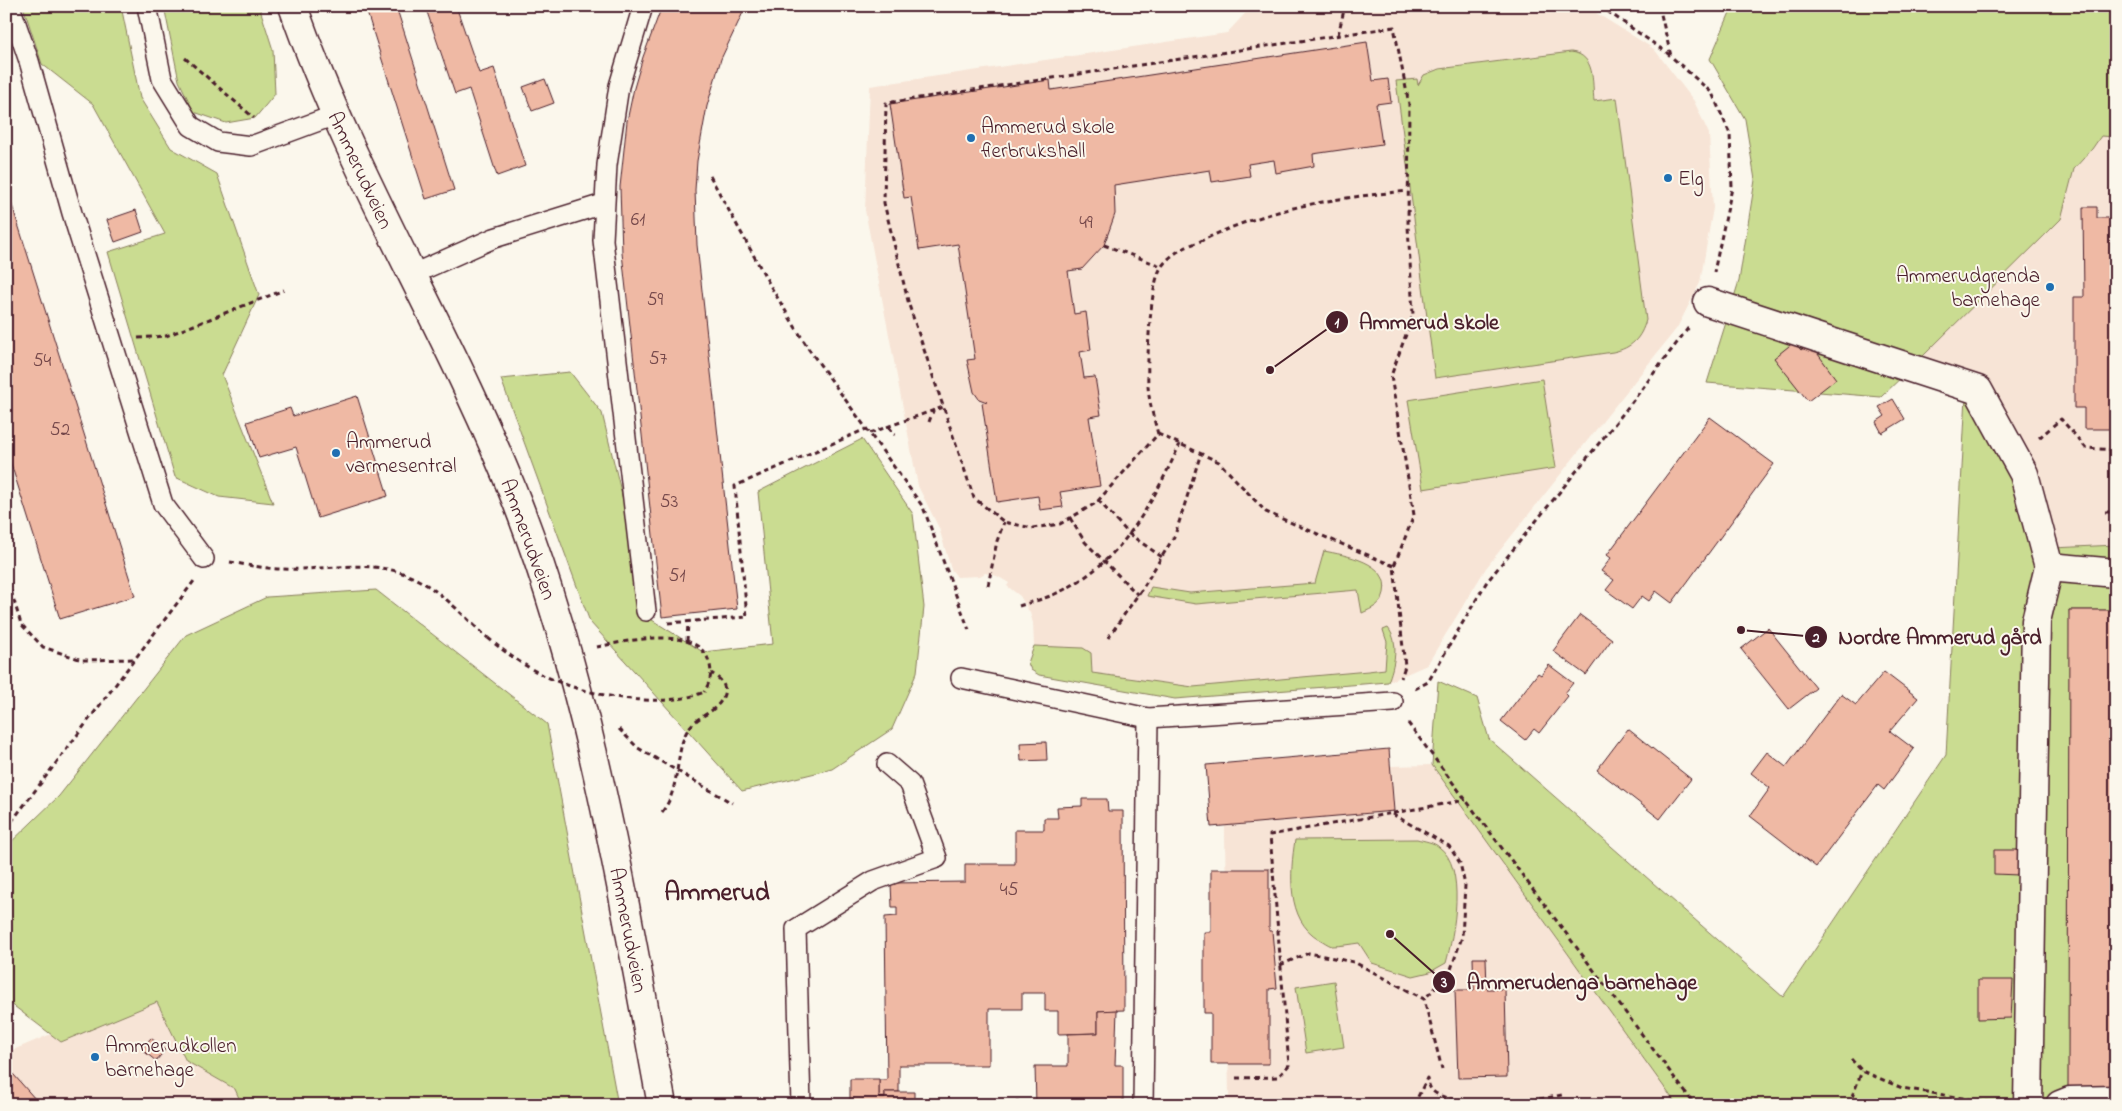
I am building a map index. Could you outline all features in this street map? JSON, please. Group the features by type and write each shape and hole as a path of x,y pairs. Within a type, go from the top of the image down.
{"street":[{"name":"Ammerudveien","path":"293,6 316,72 335,115 499,459 554,608 582,706 662,1105"},
{"path":"1708,302 1978,390 2024,474 2049,567 2036,621 2028,1105"},
{"path":"2049,567 2116,573"},
{"path":"2060,1105 2070,1102 2116,1100"}],"lane":[{"path":"10,6 29,61 75,222 163,504 204,559"},
{"path":"147,6 162,79 191,126 218,142 250,146 335,115"},
{"path":"643,6 619,86 603,204 603,240 646,611"},
{"path":"411,274 494,238 603,204"},
{"path":"960,678 1148,718 1393,702"},
{"path":"1143,1105 1148,718"},
{"path":"801,1105 796,929 872,881 937,858 910,784 887,764"}],"path":[{"path":"1338,35 1345,6"},
{"path":"1393,702 1428,682 1486,583 1625,411 1708,302 1732,188 1730,134 1712,94 1671,57 1600,6"},
{"path":"1659,6 1671,57"},
{"path":"1158,434 1098,500 1060,524 1032,528 1004,522 974,498 908,305 884,203 886,103 1394,26 1409,104 1408,191 1413,315 1391,376 1414,515 1394,566 1405,666 1393,702"},
{"path":"154,40 179,52 259,124"},
{"path":"710,176 771,287 808,348 923,507 969,630"},
{"path":"1158,434 1148,386 1154,286 1161,266 1176,252 1184,248 1227,228 1278,211 1339,197 1408,191"},
{"path":"1104,245 1161,266"},
{"path":"166,336 284,290"},
{"path":"870,433 943,407"},
{"path":"929,422 934,411"},
{"path":"2024,474 2035,442 2061,419 2086,448 2116,450"},
{"path":"889,426 894,435"},
{"path":"646,611 661,624 747,617 735,486 866,429"},
{"path":"1158,434 1219,462 1266,512 1394,566"},
{"path":"1019,606 1054,595 1078,582 1104,563 1129,534 1154,498 1180,444"},
{"path":"1108,638 1138,595 1175,535 1201,453"},
{"path":"1098,500 1129,534 1162,557"},
{"path":"2105,512 2116,512"},
{"path":"1070,518 1085,542 1138,595"},
{"path":"988,586 997,541 1004,522"},
{"path":"6,829 199,575 204,559 283,569 356,565 397,570 416,578 506,653 545,677 597,693 649,699 681,699 704,692 711,681 705,652 687,640 672,638 636,641 590,649"},
{"path":"6,574 21,624 43,647 82,660 136,659"},
{"path":"687,640 688,622"},
{"path":"662,812 669,804 678,772 684,739 689,728 712,711 725,693 724,685 720,678 711,674"},
{"path":"1393,702 1694,1105"},
{"path":"614,724 638,748 732,803"},
{"path":"1236,1078 1278,1077 1289,1065 1270,835 1466,800"},
{"path":"1391,813 1449,846 1460,863 1464,885 1462,937 1449,975 1424,999"},
{"path":"1280,965 1309,953 1354,962 1424,999 1442,1069"},
{"path":"1851,1059 1862,1071 1902,1088 2005,1105"},
{"path":"1849,1105 1862,1071"},
{"path":"1414,1105 1427,1078 1432,1090 1444,1098 1469,1103 1534,1102 1562,1095"},
{"path":"1016,1105 1019,1098"}],"shaded area":[{"path":"1252,6 1585,6 1654,49 1694,101 1709,134 1713,208 1700,283 1677,328 1486,568 1427,665 1388,682 1175,699 1039,675 1031,670 1028,663 1034,646 1033,623 1030,613 1020,596 1007,586 1009,583 997,576 985,573 980,576 957,577 951,569 939,528 918,486 865,210 870,86 1227,33"},
{"name":"Ammerudgrenda barnehage","path":"2101,136 2116,137 2116,545 2053,548 1990,383 1908,356 2061,219 2074,169"},
{"path":"1432,765 1677,1105 1192,1105 1192,1099 1229,1099 1224,770"},
{"name":"Ammerudkollen barnehage","path":"157,1002 186,1061 235,1089 242,1105 6,1105 6,1053 51,1034 61,1042"}],"green space":[{"path":"23,6 121,6 140,98 171,148 217,174 259,295 222,375 273,503 219,497 175,477 108,252 165,234 93,104 42,64"},
{"path":"164,6 259,6 273,50 275,94 255,118 226,123 194,112 179,81"},
{"path":"1742,6 2112,6 2116,137 2101,136 2074,169 2061,219 1919,360 1990,383 2053,548 2116,545 2116,610 2069,610 2116,1105 1677,1105 1432,765 1438,681 1477,698 1489,739 1783,997 1946,755 1966,396 1907,372 1881,397 1707,383 1739,281 1755,180 1745,119 1710,59 1731,10"},
{"path":"1571,52 1585,58 1589,64 1594,101 1617,98 1646,320 1644,326 1635,341 1625,348 1613,352 1435,378 1396,81 1417,79 1418,85 1424,75 1439,69"},
{"path":"570,372 602,413 652,620 703,652 773,644 758,492 862,439 913,514 924,607 917,672 892,729 832,769 742,791 590,622 501,379"},
{"path":"1542,379 1556,468 1423,489 1408,400"},
{"path":"1324,551 1354,558 1373,567 1380,574 1384,582 1384,593 1379,603 1362,613 1358,590 1196,604 1147,596 1151,587 1190,593 1315,583"},
{"path":"376,590 547,724 618,1105 242,1105 235,1089 186,1061 157,1002 61,1042 6,1000 6,847 59,796 186,635 267,597"},
{"path":"1388,628 1394,641 1395,655 1388,682 1175,699 1039,675 1031,670 1028,663 1034,646 1083,648 1091,653 1092,673 1193,687 1368,671 1385,669 1387,642 1383,630"},
{"path":"1417,839 1437,845 1448,857 1453,869 1456,885 1455,919 1446,963 1430,972 1413,976 1372,963 1359,943 1332,946 1308,931 1296,908 1293,894 1292,866 1295,840"},
{"path":"1334,981 1344,1047 1306,1053 1296,987"}],"building":[{"path":"365,6 396,6 454,190 426,199"},
{"path":"425,6 456,6 479,73 494,68 525,166 497,176 469,89 455,94"},
{"path":"662,6 746,6 721,59 707,106 697,161 695,190 697,245 737,609 662,617 622,253 620,187 627,121 634,88 643,57"},
{"path":"1367,42 1373,81 1388,79 1391,102 1376,104 1382,144 1313,154 1314,166 1276,173 1274,160 1248,164 1250,176 1212,182 1210,170 1114,185 1115,214 1104,245 1082,269 1068,271 1074,314 1086,312 1091,350 1080,352 1084,378 1095,377 1101,415 1089,417 1100,486 1060,492 1063,507 1040,510 1038,496 997,502 982,403 987,402 979,399 974,392 967,360 975,359 958,244 919,250 911,197 904,198 890,104 1050,80 1051,90"},
{"path":"545,79 554,103 532,111 523,87"},
{"path":"6,186 135,596 60,619 6,448"},
{"path":"2083,207 2097,207 2097,218 2116,218 2116,429 2084,429 2084,408 2074,408 2074,297 2084,297"},
{"path":"136,210 143,232 115,242 107,220"},
{"path":"1794,342 1801,350 1810,343 1836,379 1808,401 1774,358"},
{"name":"Ammerud varmesentral","path":"357,396 388,496 318,518 296,447 259,458 247,422 290,408 293,416"},
{"path":"1893,399 1905,419 1882,433 1876,422 1885,416 1879,407"},
{"path":"1710,417 1774,464 1672,603 1656,591 1649,601 1642,596 1632,609 1606,590 1614,580 1601,571 1611,558 1607,555"},
{"path":"2069,610 2116,610 2116,1090 2068,1089"},
{"path":"1580,615 1612,639 1586,675 1553,651"},
{"path":"1768,628 1816,688 1789,709 1741,649"},
{"path":"1549,665 1573,683 1565,693 1568,696 1539,733 1534,729 1525,740 1501,721 1538,673 1541,675"},
{"path":"1884,672 1918,698 1890,731 1914,749 1884,790 1878,785 1816,867 1750,816 1770,788 1751,773 1767,752 1786,767 1841,694 1856,705"},
{"path":"1628,729 1691,779 1660,819 1597,770"},
{"path":"1046,742 1047,760 1021,761 1020,743"},
{"path":"1389,749 1394,811 1211,827 1206,765"},
{"path":"1082,799 1107,799 1108,811 1123,811 1124,1010 1098,1011 1098,1033 1058,1034 1058,1011 1045,1011 1045,993 1022,993 1022,1009 989,1009 989,1065 899,1065 899,1092 885,1092 885,1098 879,1098 879,1080 887,1080 885,917 897,916 897,907 892,907 891,883 965,882 965,864 1015,864 1015,830 1044,830 1044,818 1058,818 1057,807 1082,806"},
{"path":"1994,850 2020,850 2019,875 1994,874"},
{"path":"1211,869 1269,869 1269,931 1272,931 1277,988 1269,989 1269,1064 1211,1064 1211,1013 1204,1013 1204,932 1211,932"},
{"path":"1473,958 1486,958 1487,989 1505,989 1507,1077 1458,1078 1455,990 1474,990"},
{"path":"1978,980 2013,980 2011,1018 1978,1019"},
{"path":"1117,1010 1115,1065 1123,1065 1123,1105 1036,1105 1035,1066 1068,1066 1068,1034 1098,1033 1098,1011"},
{"path":"151,1038 165,1050 156,1061 141,1049"},
{"path":"6,1066 36,1100 31,1105 6,1105"},
{"path":"850,1079 879,1079 879,1098 885,1098 885,1092 914,1092 914,1105 850,1105"}],"place":[{"name":"Ammerud skole flerbrukshall","path":"971,138"},
{"name":"Elg","path":"1668,178"},
{"name":"Ammerudgrenda barnehage","path":"2050,287"},
{"name":"Ammerud skole","path":"1270,370"},
{"name":"Ammerud varmesentral","path":"336,453"},
{"name":"Nordre Ammerud gård","path":"1741,630"},
{"name":"Ammerudenga barnehage","path":"1390,934"},
{"name":"Ammerudkollen barnehage","path":"95,1057"}],"district":[{"name":"Ammerud","path":"717,891"}]}
